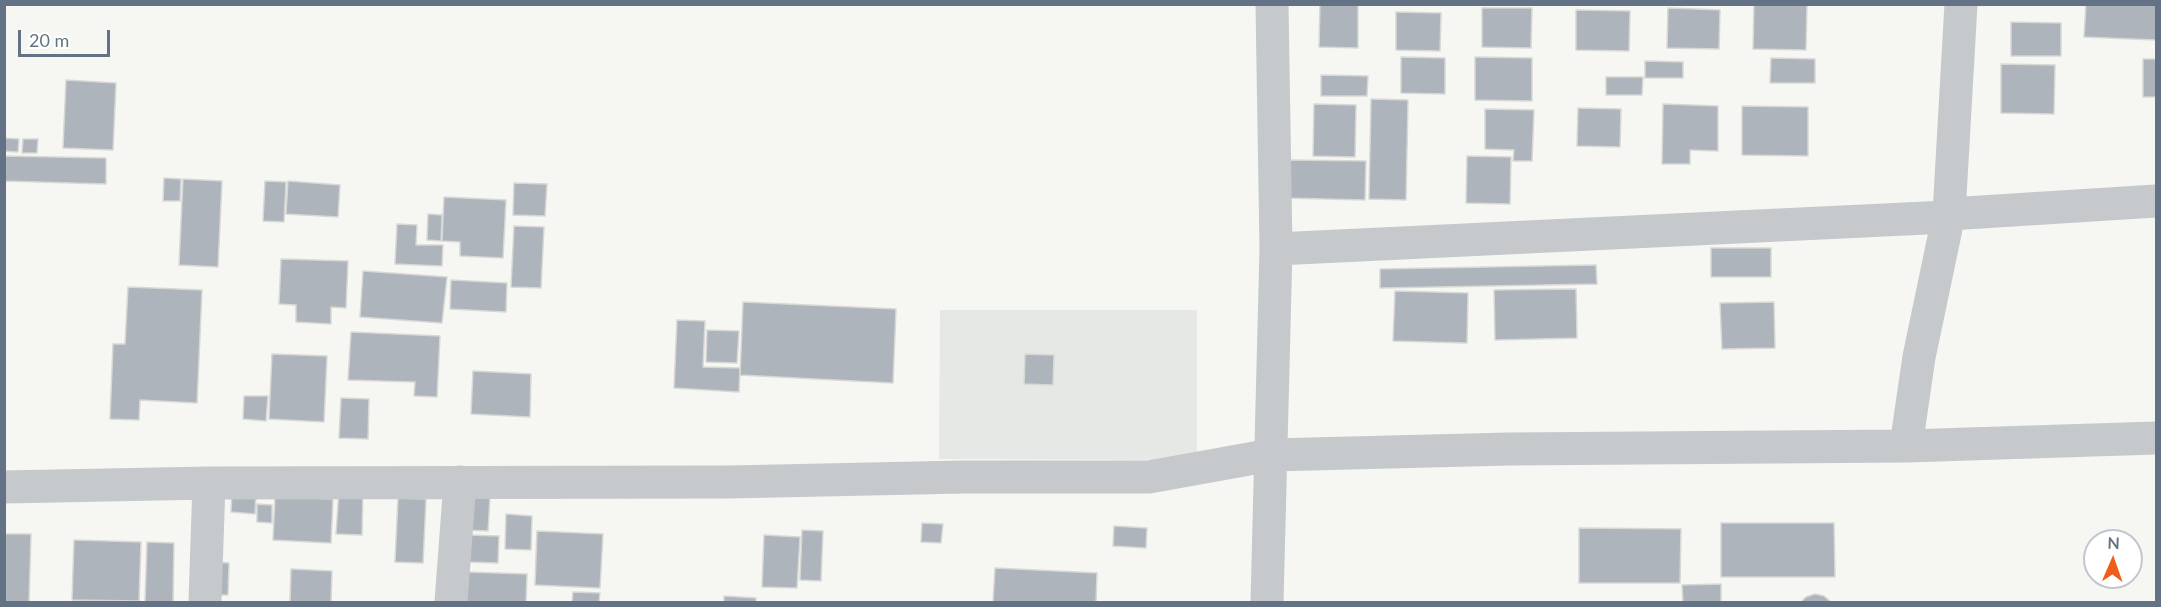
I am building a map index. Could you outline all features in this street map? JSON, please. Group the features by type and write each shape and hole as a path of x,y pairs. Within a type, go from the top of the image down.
{"street":[{"path":"1267,603 1276,249 1272,4"},
{"path":"1906,446 1919,357 1948,216 1961,4"},
{"path":"1276,249 1948,216 2157,201"},
{"path":"4,487 209,483 729,482 964,477 1149,477 1271,455 1509,449 1906,446 2157,438"},
{"path":"451,603 460,482"},
{"path":"205,603 209,483"}],"shaded area":[{"path":"940,310 1197,310 1197,460 939,459"}],"building":[{"path":"1320,4 1358,4 1358,48 1319,47"},
{"path":"1754,4 1807,4 1806,50 1753,49"},
{"path":"2086,4 2156,4 2156,40 2084,37"},
{"path":"1482,8 1532,8 1531,48 1482,47"},
{"path":"1668,8 1720,10 1719,49 1667,48"},
{"path":"1576,10 1630,11 1629,51 1576,50"},
{"path":"1396,12 1441,13 1440,51 1396,50"},
{"path":"2011,22 2061,23 2061,56 2011,56"},
{"path":"1401,57 1445,58 1445,94 1401,93"},
{"path":"1475,57 1532,58 1532,101 1475,100"},
{"path":"1771,58 1815,59 1815,83 1770,83"},
{"path":"2143,59 2156,59 2156,97 2143,97"},
{"path":"1645,61 1683,62 1683,78 1645,78"},
{"path":"2001,64 2055,65 2054,114 2001,113"},
{"path":"1321,75 1368,76 1367,96 1321,96"},
{"path":"1606,77 1643,77 1642,95 1606,95"},
{"path":"66,80 116,83 113,150 63,148"},
{"path":"1371,99 1408,100 1406,200 1369,199"},
{"path":"1314,104 1356,105 1355,157 1313,156"},
{"path":"1663,104 1718,106 1718,151 1690,150 1690,164 1662,164"},
{"path":"1742,106 1808,107 1808,156 1742,155"},
{"path":"1578,108 1621,109 1620,147 1577,146"},
{"path":"1485,109 1534,110 1532,161 1513,161 1514,150 1485,149"},
{"path":"4,138 19,139 18,152 4,151"},
{"path":"23,139 38,139 37,153 22,153"},
{"path":"4,156 106,158 106,184 4,181"},
{"path":"1467,156 1511,157 1510,204 1466,203"},
{"path":"1287,160 1366,161 1365,200 1286,198"},
{"path":"164,178 181,179 180,201 163,201"},
{"path":"183,179 222,181 218,267 179,265"},
{"path":"265,181 286,182 284,222 263,221"},
{"path":"288,181 340,185 338,217 286,214"},
{"path":"514,183 547,184 545,216 513,215"},
{"path":"444,197 506,200 503,258 460,256 460,242 442,241"},
{"path":"428,214 442,215 441,241 427,240"},
{"path":"397,224 417,225 416,245 443,245 442,266 395,264"},
{"path":"514,226 544,227 541,288 511,287"},
{"path":"1711,248 1771,248 1771,277 1711,277"},
{"path":"281,259 348,261 346,308 331,307 331,324 296,322 296,305 279,304"},
{"path":"1596,265 1597,284 1380,288 1380,269"},
{"path":"363,271 447,277 442,323 360,317"},
{"path":"451,280 507,283 506,312 450,309"},
{"path":"128,287 202,290 197,403 140,400 139,420 110,419 113,344 125,344"},
{"path":"1576,289 1577,338 1495,340 1494,290"},
{"path":"1395,291 1468,293 1467,343 1393,341"},
{"path":"743,302 896,309 893,383 740,375"},
{"path":"1774,302 1775,348 1722,349 1720,303"},
{"path":"677,320 705,321 703,367 740,368 739,392 674,388"},
{"path":"707,330 739,331 737,363 706,362"},
{"path":"351,332 440,336 437,397 414,396 415,382 348,380"},
{"path":"272,354 327,356 324,422 269,419"},
{"path":"1025,354 1054,355 1053,385 1024,384"},
{"path":"473,371 531,374 530,417 471,414"},
{"path":"244,396 268,396 266,421 243,419"},
{"path":"341,398 369,399 368,439 339,438"},
{"path":"339,489 363,490 362,535 336,534"},
{"path":"232,492 256,493 255,514 231,512"},
{"path":"469,495 490,497 488,531 467,530"},
{"path":"275,497 333,499 331,543 273,540"},
{"path":"398,498 426,499 423,563 395,562"},
{"path":"257,504 272,505 272,523 257,522"},
{"path":"506,514 532,516 531,550 505,549"},
{"path":"922,523 943,524 941,543 921,542"},
{"path":"1721,523 1834,523 1835,577 1721,577"},
{"path":"1114,526 1147,528 1146,548 1113,546"},
{"path":"1579,528 1681,529 1680,583 1579,583"},
{"path":"802,530 823,531 821,581 800,580"},
{"path":"537,531 603,534 600,588 535,585"},
{"path":"5,534 31,534 29,602 4,602"},
{"path":"467,535 499,536 498,563 467,562"},
{"path":"764,535 800,537 797,588 762,587"},
{"path":"74,540 141,542 139,601 72,600"},
{"path":"147,542 174,543 173,602 145,602"},
{"path":"209,562 229,563 228,595 207,595"},
{"path":"995,568 1097,573 1096,602 993,602"},
{"path":"291,569 332,571 331,602 290,602"},
{"path":"466,572 527,574 526,602 465,602"},
{"path":"1721,584 1721,602 1683,602 1682,585"},
{"path":"573,592 600,593 599,602 572,602"},
{"path":"1815,594 1824,596 1831,602 1801,602 1806,597"},
{"path":"724,596 756,598 756,602 724,602"}]}
